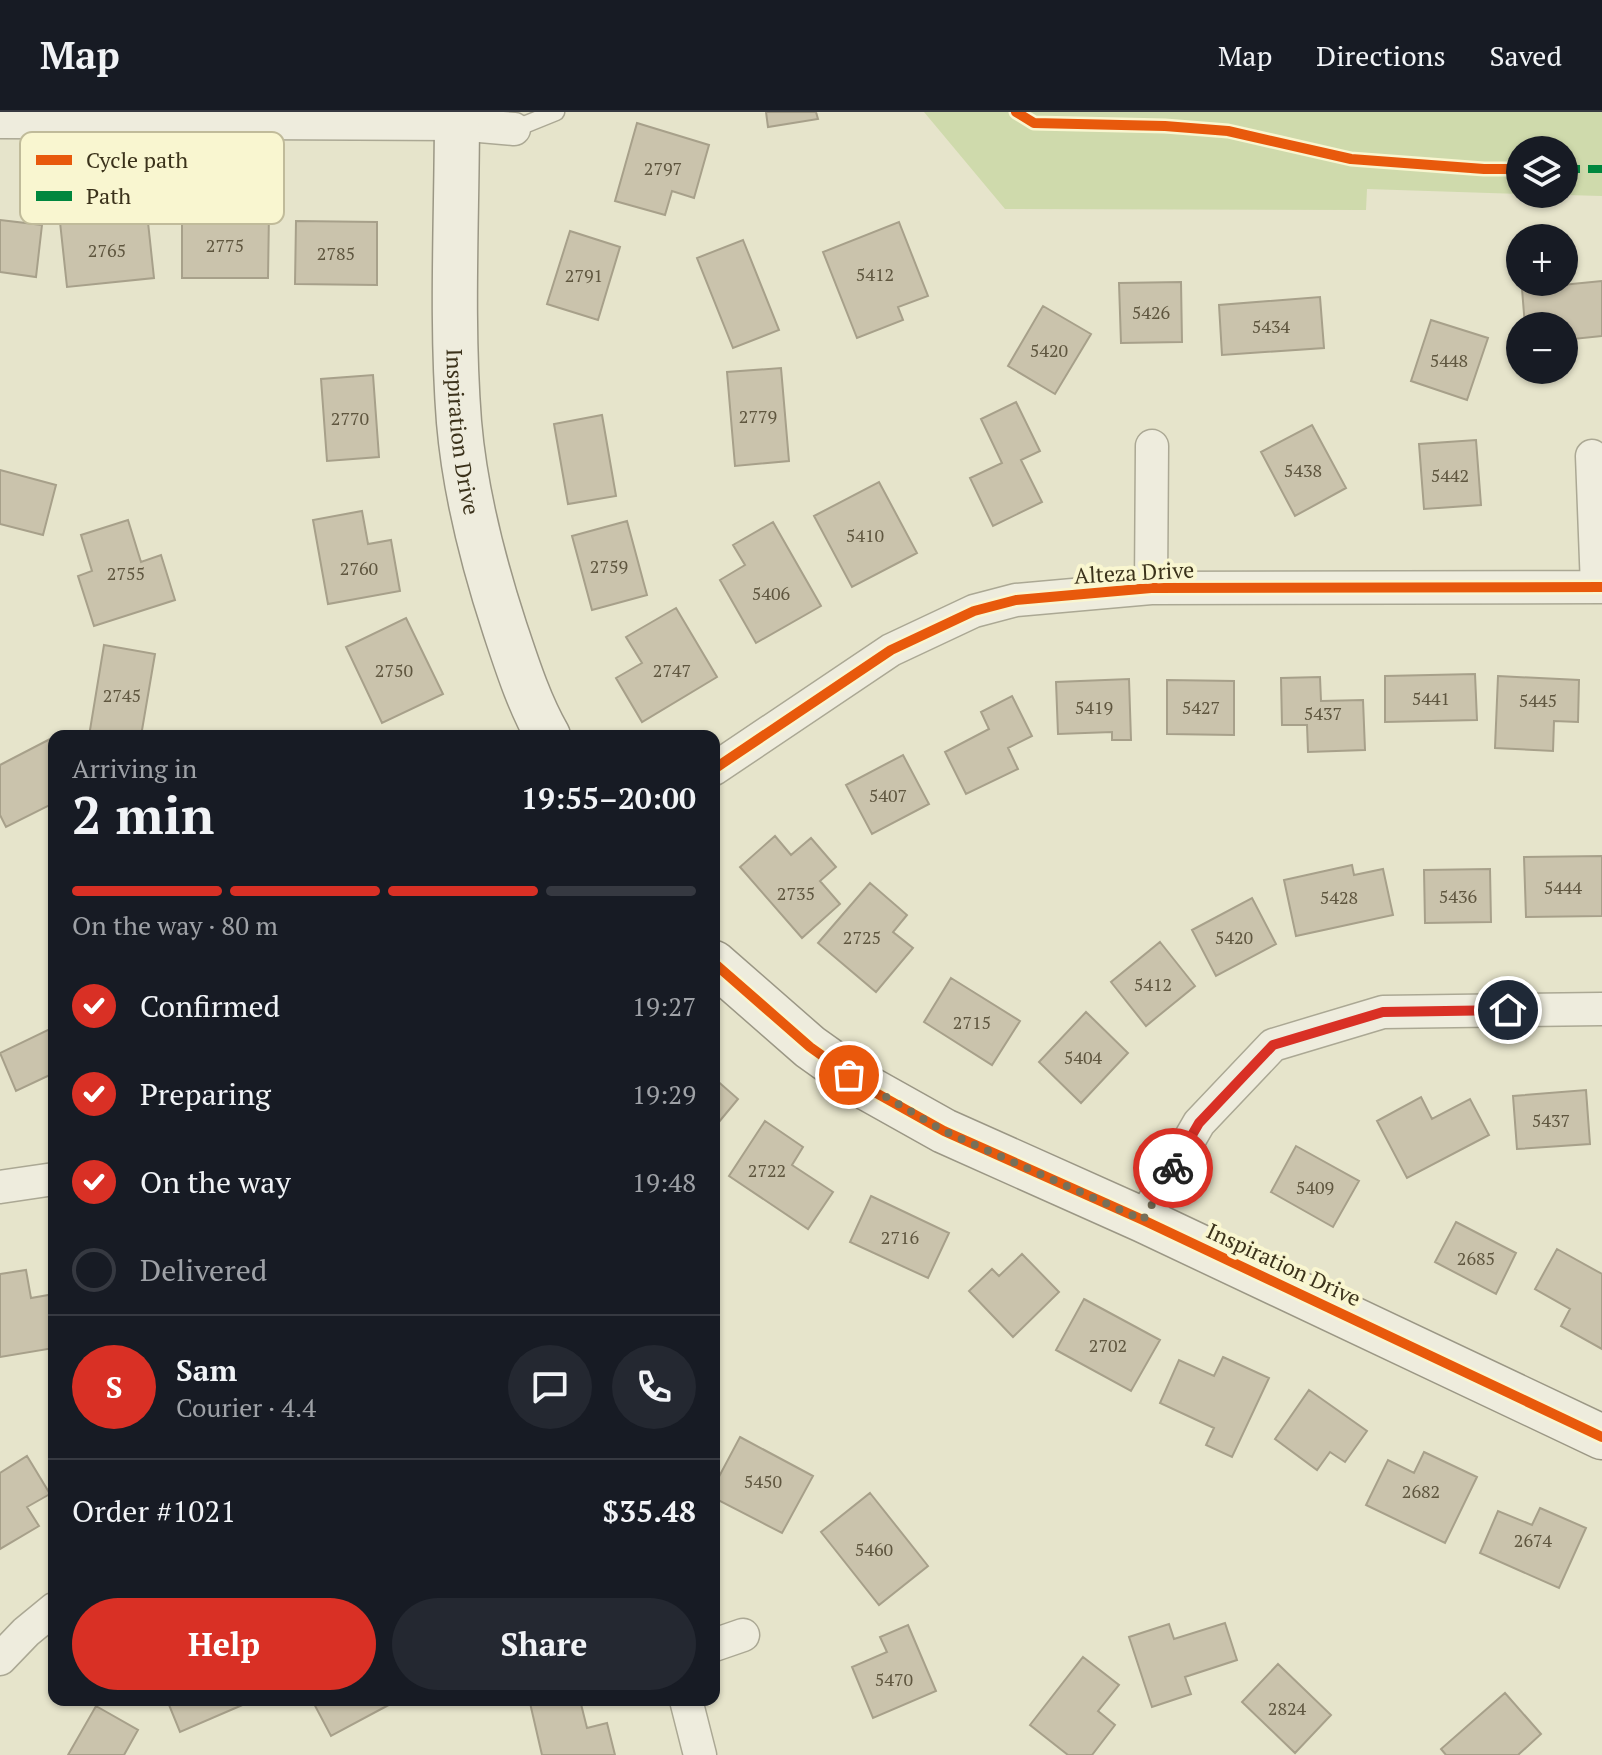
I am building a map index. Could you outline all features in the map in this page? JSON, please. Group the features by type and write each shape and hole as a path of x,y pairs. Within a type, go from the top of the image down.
{"street":[{"path":"0,122 48,117 457,118 514,129"},
{"name":"Inspiration Drive","path":"457,118 459,424 481,547 498,608 519,670 545,730"},
{"name":"Alteza Drive","path":"1151,588 1152,446"},
{"name":"Alteza Drive","path":"720,765 891,650 974,611 1016,600 1151,588 1600,587 1592,456"},
{"name":"Inspiration Drive","path":"720,969 810,1047 869,1089 944,1131 1143,1220 1602,1437"},
{"path":"1143,1220 1199,1123 1273,1045 1383,1012 1602,1009"},
{"path":"0,1187 48,1180"},
{"path":"0,1659 48,1614"},
{"path":"688,1706 700,1755"}],"lane":[{"path":"514,129 556,112"}],"green space":[{"path":"924,112 1602,112 1602,196 1578,195 1578,136 1506,136 1506,194 1367,189 1366,210 1005,209"}],"building":[{"path":"766,112 816,112 818,119 768,127"},
{"path":"637,123 709,145 694,198 672,191 665,215 615,201"},
{"path":"0,220 42,225 36,277 0,272"},
{"path":"296,221 377,222 377,285 295,284"},
{"path":"899,222 928,296 898,307 903,320 857,338 823,252"},
{"path":"60,224 148,224 154,278 67,287"},
{"path":"182,224 269,224 268,278 182,278"},
{"path":"570,231 620,247 598,320 547,304"},
{"path":"743,240 779,330 733,348 697,258"},
{"path":"1602,281 1602,336 1578,339 1578,312 1524,312 1523,296 1578,296 1578,283"},
{"path":"1181,282 1182,342 1121,343 1119,283"},
{"path":"1320,297 1324,348 1222,355 1219,305"},
{"path":"1043,306 1091,334 1055,394 1008,366"},
{"path":"1431,320 1488,338 1467,400 1411,381"},
{"path":"781,368 789,461 735,466 727,372"},
{"path":"373,375 379,457 327,461 321,379"},
{"path":"1016,402 1040,451 1021,460 1042,502 993,526 970,478 1002,463 981,419"},
{"path":"602,415 616,496 568,504 554,424"},
{"path":"1312,425 1346,488 1295,516 1261,452"},
{"path":"1476,440 1481,505 1424,509 1419,444"},
{"path":"0,470 56,485 43,535 0,524"},
{"path":"879,482 917,553 852,587 814,516"},
{"path":"362,511 368,544 391,540 400,591 328,604 313,520"},
{"path":"128,520 141,562 161,555 175,600 94,626 78,576 92,571 81,535"},
{"path":"627,521 647,595 592,610 572,536"},
{"path":"773,522 821,606 756,643 720,580 745,565 733,545"},
{"path":"676,608 717,677 642,722 616,678 642,663 626,637"},
{"path":"406,618 443,694 382,723 346,647"},
{"path":"104,645 155,654 142,730 90,730"},
{"path":"1475,674 1477,720 1385,722 1385,676"},
{"path":"1498,676 1579,680 1578,722 1554,721 1553,751 1495,748"},
{"path":"1320,677 1321,701 1363,700 1365,750 1308,752 1307,725 1282,725 1281,678"},
{"path":"1129,679 1131,740 1112,740 1112,732 1058,734 1056,682"},
{"path":"1167,680 1234,681 1234,735 1167,734"},
{"path":"1012,696 1032,736 1008,748 1018,769 966,794 945,752 989,729 981,712"},
{"path":"48,740 48,806 6,827 0,815 0,765"},
{"path":"903,755 929,804 872,834 846,785"},
{"path":"775,836 791,855 811,838 836,867 820,881 840,904 802,938 740,867"},
{"path":"1602,856 1602,916 1526,917 1524,857"},
{"path":"1352,865 1354,875 1383,869 1393,915 1296,936 1284,880"},
{"path":"1490,869 1491,922 1425,923 1424,870"},
{"path":"870,883 907,915 893,932 913,948 876,992 818,943"},
{"path":"1252,898 1276,944 1216,976 1192,930"},
{"path":"1160,942 1195,986 1146,1026 1111,982"},
{"path":"951,978 1020,1021 992,1065 924,1022"},
{"path":"1086,1012 1128,1053 1081,1103 1039,1062"},
{"path":"48,1030 48,1076 16,1091 0,1053"},
{"path":"720,1083 738,1099 720,1121"},
{"path":"1586,1090 1590,1144 1517,1149 1513,1096"},
{"path":"1421,1097 1432,1119 1470,1099 1489,1135 1407,1178 1377,1121"},
{"path":"765,1121 803,1147 792,1165 833,1192 808,1229 729,1176"},
{"path":"1296,1146 1359,1181 1333,1227 1271,1192"},
{"path":"871,1196 949,1233 928,1278 850,1242"},
{"path":"1456,1222 1516,1253 1496,1294 1435,1262"},
{"path":"1557,1249 1602,1274 1602,1349 1561,1326 1570,1309 1535,1289"},
{"path":"1022,1254 1059,1292 1013,1337 969,1291 992,1269 999,1276"},
{"path":"26,1270 31,1298 48,1295 48,1349 0,1357 0,1274"},
{"path":"1084,1299 1160,1340 1131,1391 1056,1350"},
{"path":"1223,1357 1269,1378 1232,1457 1206,1445 1214,1428 1160,1403 1179,1360 1214,1376"},
{"path":"1309,1390 1367,1431 1345,1462 1330,1452 1317,1470 1275,1439"},
{"path":"740,1437 813,1476 782,1533 720,1501 720,1475"},
{"path":"1424,1452 1477,1477 1445,1543 1366,1505 1388,1460 1414,1473"},
{"path":"27,1456 48,1495 27,1507 39,1526 0,1549 0,1473"},
{"path":"870,1493 928,1566 879,1605 821,1532"},
{"path":"1540,1508 1586,1528 1559,1588 1480,1553 1498,1511 1532,1525"},
{"path":"1225,1623 1237,1660 1185,1677 1191,1694 1152,1707 1129,1637 1169,1624 1174,1639"},
{"path":"908,1625 936,1691 873,1718 852,1667 887,1652 880,1637"},
{"path":"1083,1657 1119,1685 1098,1711 1115,1725 1092,1755 1068,1755 1030,1725"},
{"path":"1278,1664 1331,1715 1295,1753 1242,1702"},
{"path":"1505,1693 1541,1734 1518,1755 1446,1755 1441,1749"},
{"path":"96,1706 138,1730 124,1755 68,1755"},
{"path":"169,1706 240,1706 180,1732"},
{"path":"315,1706 387,1706 331,1736"},
{"path":"531,1706 582,1706 587,1728 607,1723 615,1755 542,1755"}],"marked path":[{"path":"1578,169 1602,169"}],"cycle path":[{"path":"1016,112 1034,123 1165,126 1228,131 1351,159 1506,169"},
{"path":"720,765 891,650 974,611 1016,600 1151,588 1602,587"},
{"path":"720,968 810,1047 869,1089 944,1131 1143,1220 1602,1437"}],"way so far":[{"path":"849,1075 944,1131 1143,1220 1173,1168"}],"route":[{"path":"1173,1168 1199,1123 1273,1045 1383,1012 1508,1010"}]}
